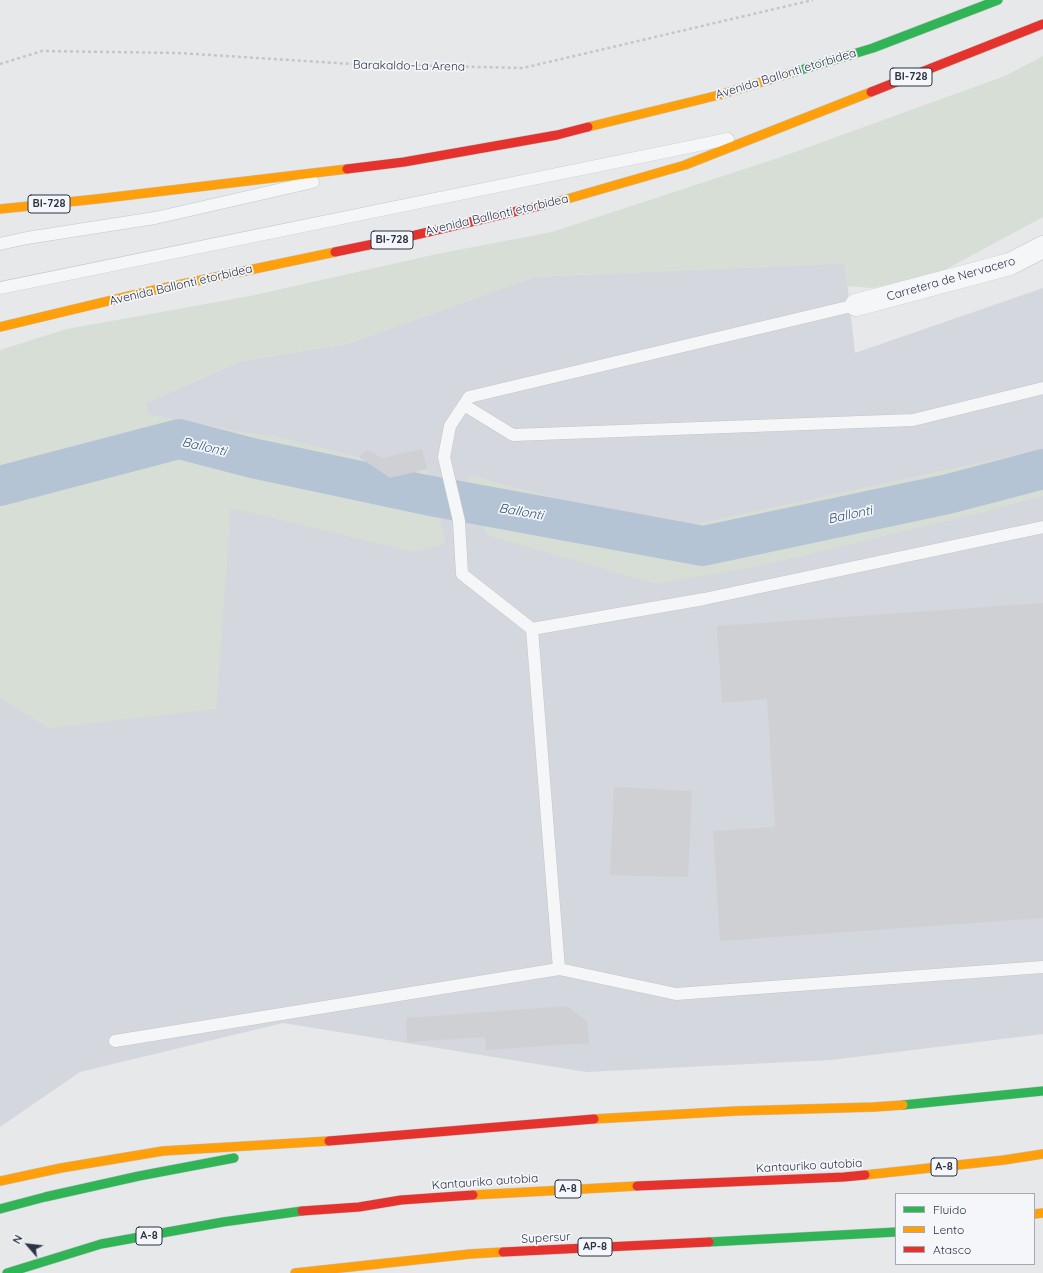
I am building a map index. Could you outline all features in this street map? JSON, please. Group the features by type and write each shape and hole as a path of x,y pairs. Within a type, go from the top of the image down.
{"main road":[{"name":"Avenida Ballonti etorbidea","path":"0,209 97,199 404,162 557,135 719,95 873,48 998,0"},
{"name":"Avenida Ballonti etorbidea","path":"0,327 154,290 407,236 567,199 685,165 1043,24"},
{"path":"0,1182 61,1168 163,1151 326,1141 616,1117 736,1111 874,1107 979,1098 1043,1090"},
{"path":"256,1154 326,1141"},
{"name":"Kantauriko autobia","path":"7,1273 101,1244 223,1222 294,1212 359,1207 401,1200 536,1191 844,1177 1004,1160 1043,1154"},
{"path":"0,1209 45,1197 139,1176 240,1157"},
{"name":"Supersur","path":"295,1273 470,1254 895,1232"}],"street":[{"name":"Carretera de Nervacero","path":"856,305 1010,264 1043,247"}],"lane":[{"name":"Avenida Ballonti etorbidea","path":"0,288 778,129"},
{"name":"Avenida Ballonti etorbidea","path":"0,244 27,238 154,218 404,162"},
{"path":"559,969 532,629 462,574 459,521 444,457 450,426 470,397 856,305"},
{"path":"464,405 513,435 913,420 1043,388"},
{"path":"532,629 704,599 1043,527"},
{"path":"115,1041 559,969 676,994 1043,967"}],"path":[{"name":"Barakaldo-La Arena","path":"0,64 42,51 179,53 352,64 523,68 813,0"}],"shaded area":[{"path":"1043,56 1043,217 937,274 872,288 847,286 845,263 534,277 347,344 241,361 146,403 148,414 237,431 273,436 359,457 390,478 427,469 446,544 414,552 231,508 216,709 50,728 0,697 0,350 67,329 250,296 437,254 552,232 781,157 1005,76"},
{"path":"845,263 855,353 1043,288 1043,1034 831,1060 586,1072 283,1023 80,1072 0,1127 0,697 50,728 147,414 146,403 241,361 347,344 534,277"},
{"path":"1043,449 1043,496 984,512 759,566 657,584 486,535 467,474 626,518 670,526 700,523"}],"building":[{"path":"422,449 427,469 390,478 359,457 367,450 382,458"},
{"path":"1043,603 1043,918 720,941 713,831 775,827 767,699 722,703 717,626"},
{"path":"614,787 692,791 688,877 610,875"},
{"path":"567,1006 587,1022 589,1043 486,1050 485,1037 407,1042 406,1018"}],"waterway":[{"name":"Ballonti","path":"0,486 179,439 252,458 426,495 703,546 948,494 1043,469"}],"traffic: fast":[{"path":"791,73 873,48 998,0"},
{"path":"903,1105 1043,1091"},
{"path":"0,1209 45,1197 139,1176 234,1158"},
{"path":"7,1273 101,1244 223,1222 302,1211"},
{"path":"709,1242 895,1232"}],"traffic: slow":[{"path":"588,127 719,95 791,73"},
{"path":"543,205 685,165 871,92"},
{"path":"0,209 347,169"},
{"path":"0,327 154,290 335,252"},
{"path":"594,1119 736,1111 903,1105"},
{"path":"0,1181 61,1168 163,1151 329,1141"},
{"path":"865,1175 1004,1160 1043,1154"},
{"path":"473,1195 637,1186"},
{"path":"1035,1214 1043,1213"},
{"path":"295,1273 470,1254 503,1252"}],"traffic: jam":[{"path":"871,92 1043,24"},
{"path":"347,169 404,162 557,135 588,127"},
{"path":"335,252 407,237 543,205"},
{"path":"329,1141 594,1119"},
{"path":"637,1186 865,1175"},
{"path":"302,1211 359,1207 401,1200 473,1195"},
{"path":"503,1252 709,1242"}]}
